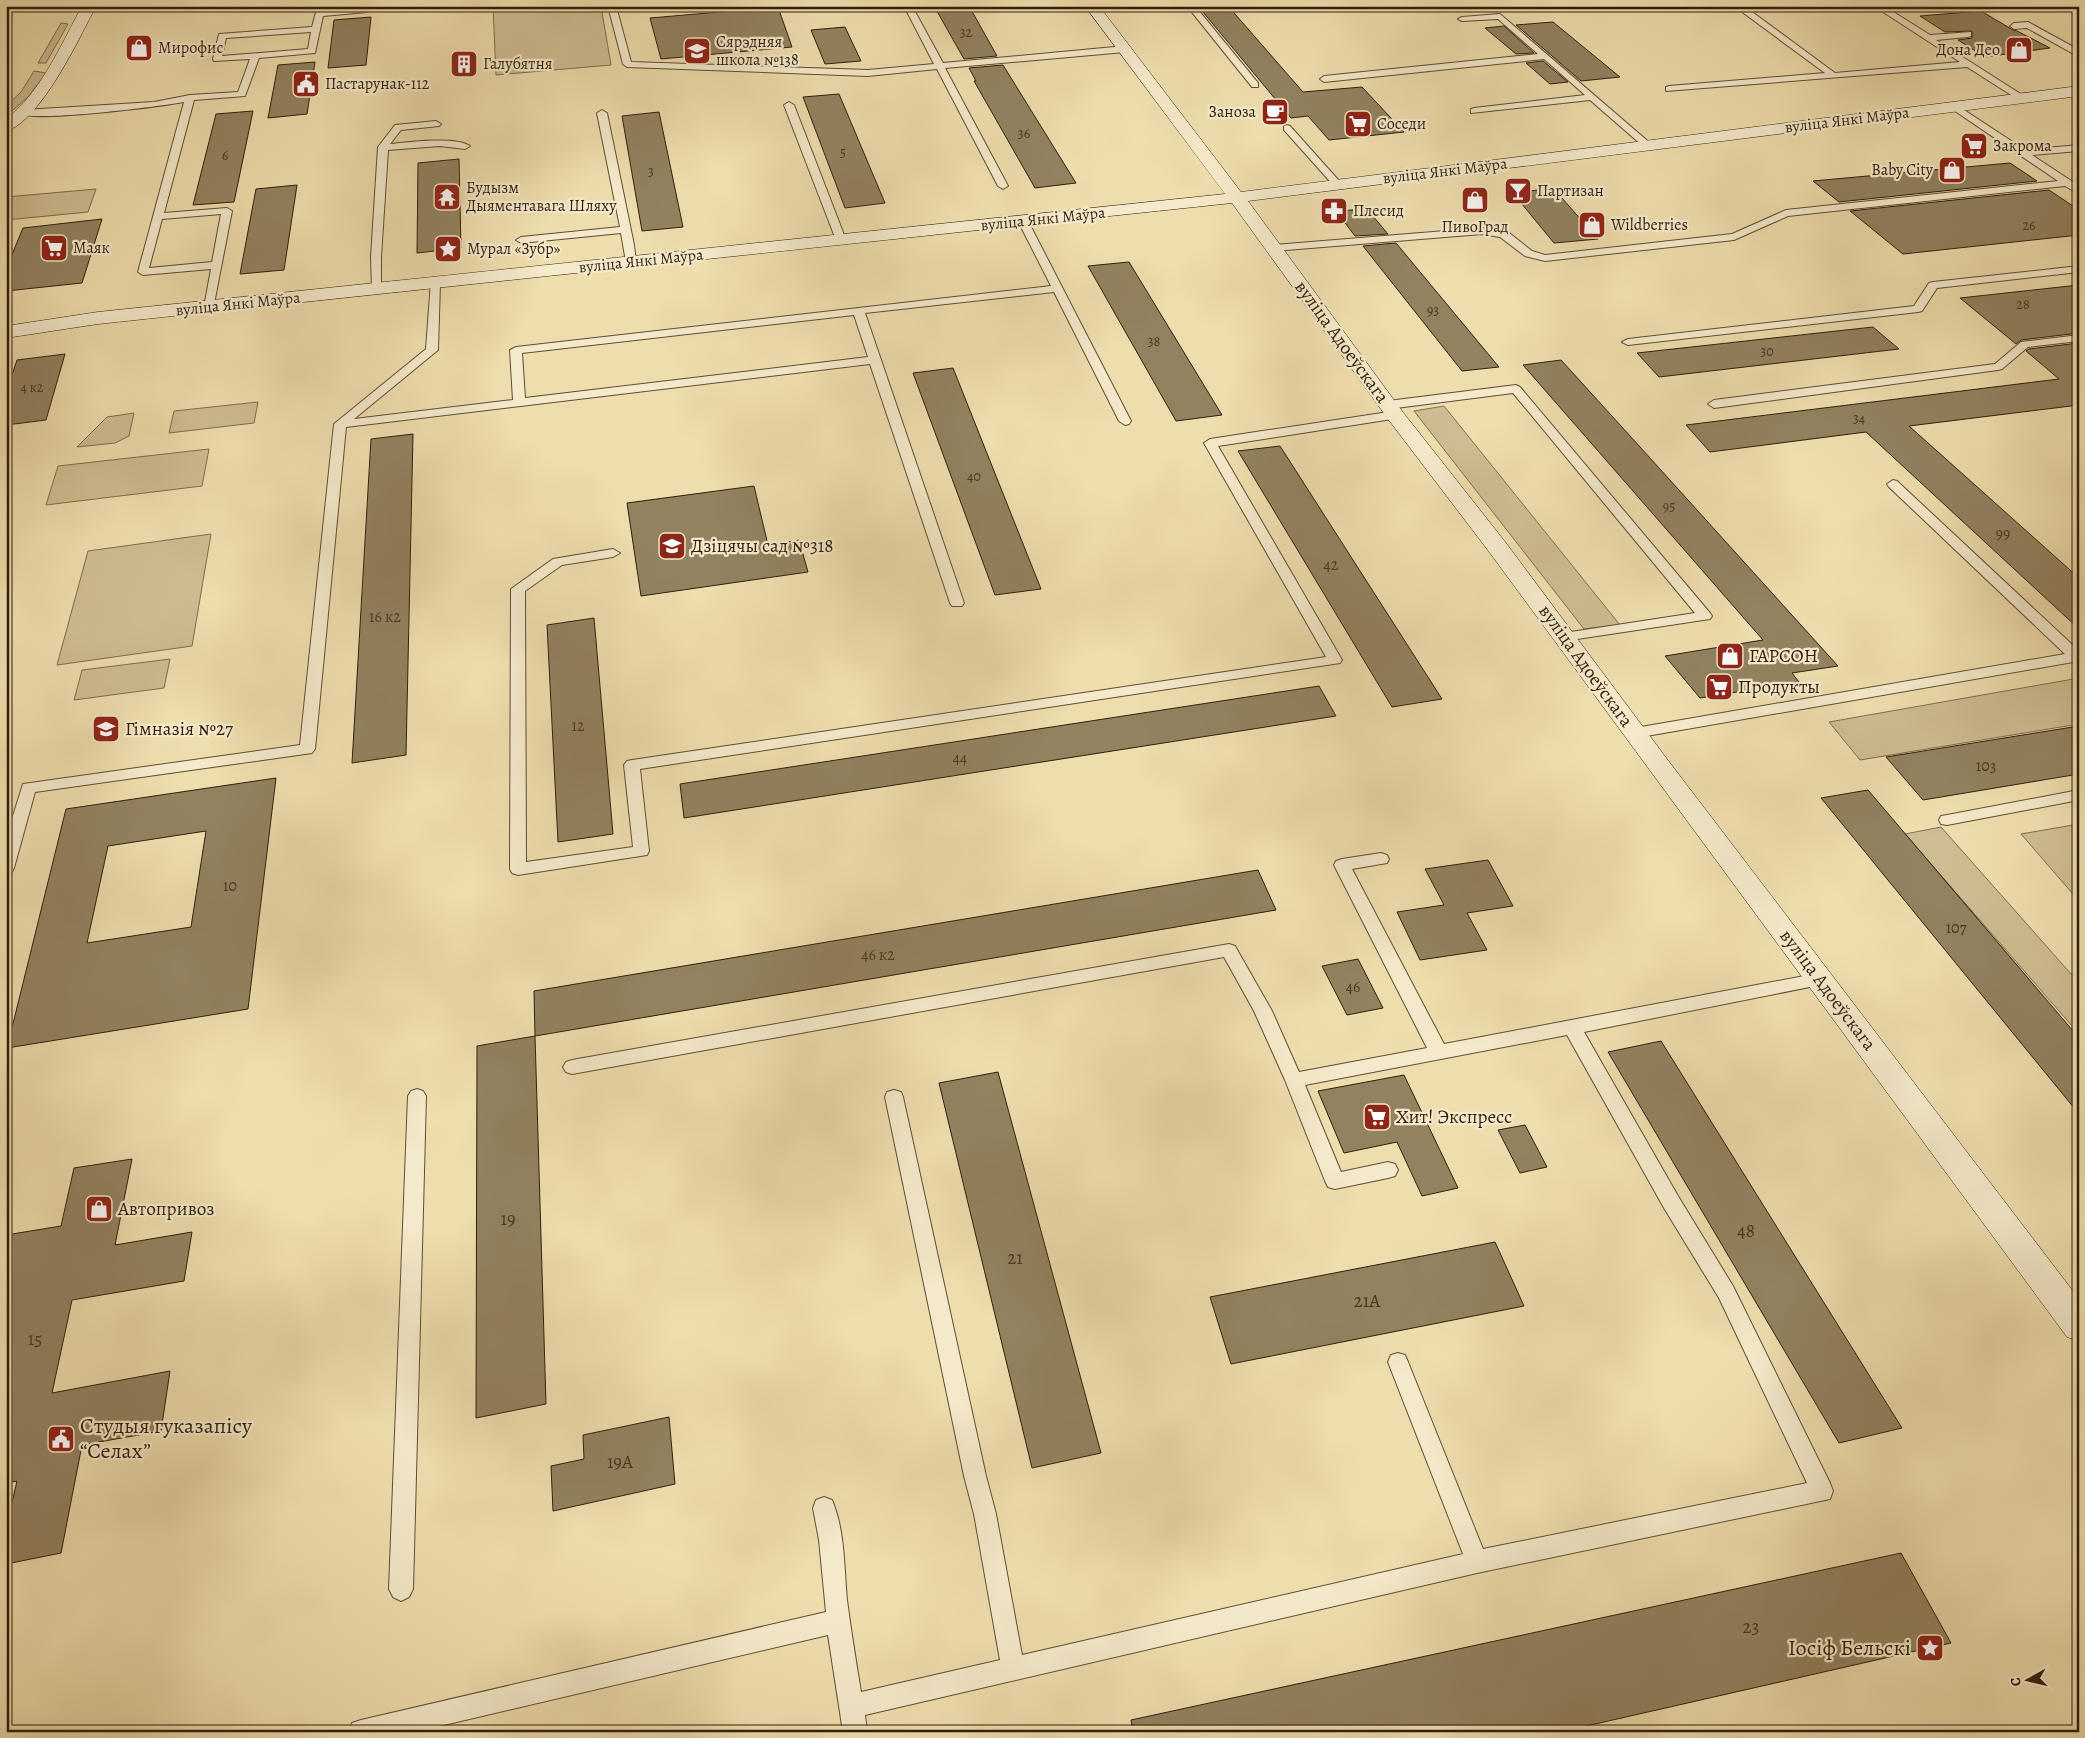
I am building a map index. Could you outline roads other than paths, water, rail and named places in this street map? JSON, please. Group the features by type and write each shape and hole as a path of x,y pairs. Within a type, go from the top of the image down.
{"street":[{"path":"6,126 24,113 55,69 88,6"},
{"name":"вуліца Адоеўскага","path":"1092,6 1237,198 1392,410 2079,1326"},
{"name":"вуліца Янкі Маўра","path":"6,332 98,318 208,306 376,290 1237,198 2079,91"}],"lane":[{"path":"316,29 222,36 216,59 312,51 319,14 364,10 365,6"},
{"path":"612,6 627,64 868,73 1124,49"},
{"path":"908,6 1003,186"},
{"path":"1190,6 1255,85"},
{"path":"1738,6 1834,76"},
{"path":"1878,6 2022,98"},
{"path":"1462,19 1500,16 1647,145"},
{"path":"2014,26 2028,25 2079,54"},
{"path":"1927,38 1968,34"},
{"path":"24,113 154,105 190,98 242,94 255,56"},
{"path":"1324,79 1546,56"},
{"path":"1669,89 1969,64"},
{"path":"1474,111 1592,97"},
{"path":"190,98 144,272 216,266"},
{"path":"789,105 841,240"},
{"path":"1955,107 2079,191"},
{"path":"602,113 631,262"},
{"path":"376,290 376,257 383,147 398,127 436,124"},
{"path":"1287,128 1338,185"},
{"path":"383,147 440,143 465,146"},
{"path":"2023,153 2079,148"},
{"path":"1274,248 1482,231 1496,232 1509,236 1523,252 1531,256 1545,258 1734,237 1746,233 1772,217 1786,213 2068,183"},
{"path":"158,216 227,211 208,306"},
{"path":"1023,221 1125,421"},
{"path":"521,240 626,229"},
{"path":"1628,342 1918,309 1933,285 2079,269"},
{"path":"6,868 28,788 307,749 340,424 432,350 435,283"},
{"path":"520,402 516,350 1057,288"},
{"path":"858,310 957,603"},
{"path":"1714,404 1998,367 2025,344 2079,338"},
{"path":"340,424 874,360"},
{"path":"613,553 558,562 518,589 518,869 641,851 632,765 1335,660 1210,443 1516,389 1705,616 1564,637"},
{"path":"1894,484 2078,657"},
{"path":"1635,733 2078,657"},
{"path":"1947,820 2079,796"},
{"path":"1380,859 1342,865 1439,1052"},
{"path":"572,1067 1229,950 1263,1011 1294,1080 1335,1181 1388,1170"},
{"path":"1294,1080 1820,979"},
{"path":"852,1706 1477,1562 1822,1491 1726,1292 1671,1202 1572,1027"},
{"path":"400,1589 417,1096"},
{"path":"894,1097 985,1514 1013,1669"},
{"path":"1398,1362 1477,1562"},
{"path":"824,1508 830,1540 838,1622 855,1732"},
{"path":"361,1732 838,1622"}],"place":[{"name":"Мирофис","path":"139,48"},
{"name":"Дона Део","path":"2019,50"},
{"name":"Сярэдняя школа №138","path":"697,51"},
{"name":"Галубятня","path":"464,64"},
{"name":"Пастарунак-112","path":"306,84"},
{"name":"Заноза","path":"1275,112"},
{"name":"Соседи","path":"1358,124"},
{"name":"Закрома","path":"1974,146"},
{"name":"Baby City","path":"1952,170"},
{"name":"Партизан","path":"1518,191"},
{"name":"Будызм Дыяментавага Шляху","path":"447,197"},
{"name":"ПивоГрад","path":"1475,200"},
{"name":"Плесид","path":"1334,211"},
{"name":"Wildberries","path":"1592,225"},
{"name":"Маяк","path":"54,248"},
{"name":"Мурал «Зубр»","path":"448,249"},
{"name":"Дзіцячы сад №318","path":"672,546"},
{"name":"ГАРСОН","path":"1730,656"},
{"name":"Продукты","path":"1719,687"},
{"name":"Гімназія №27","path":"106,729"},
{"name":"Хит! Экспресс","path":"1377,1117"},
{"name":"Автопривоз","path":"99,1209"},
{"name":"Студыя гуказапісу “Селах”","path":"61,1439"},
{"name":"Іосіф Бельскі","path":"1930,1648"}]}
